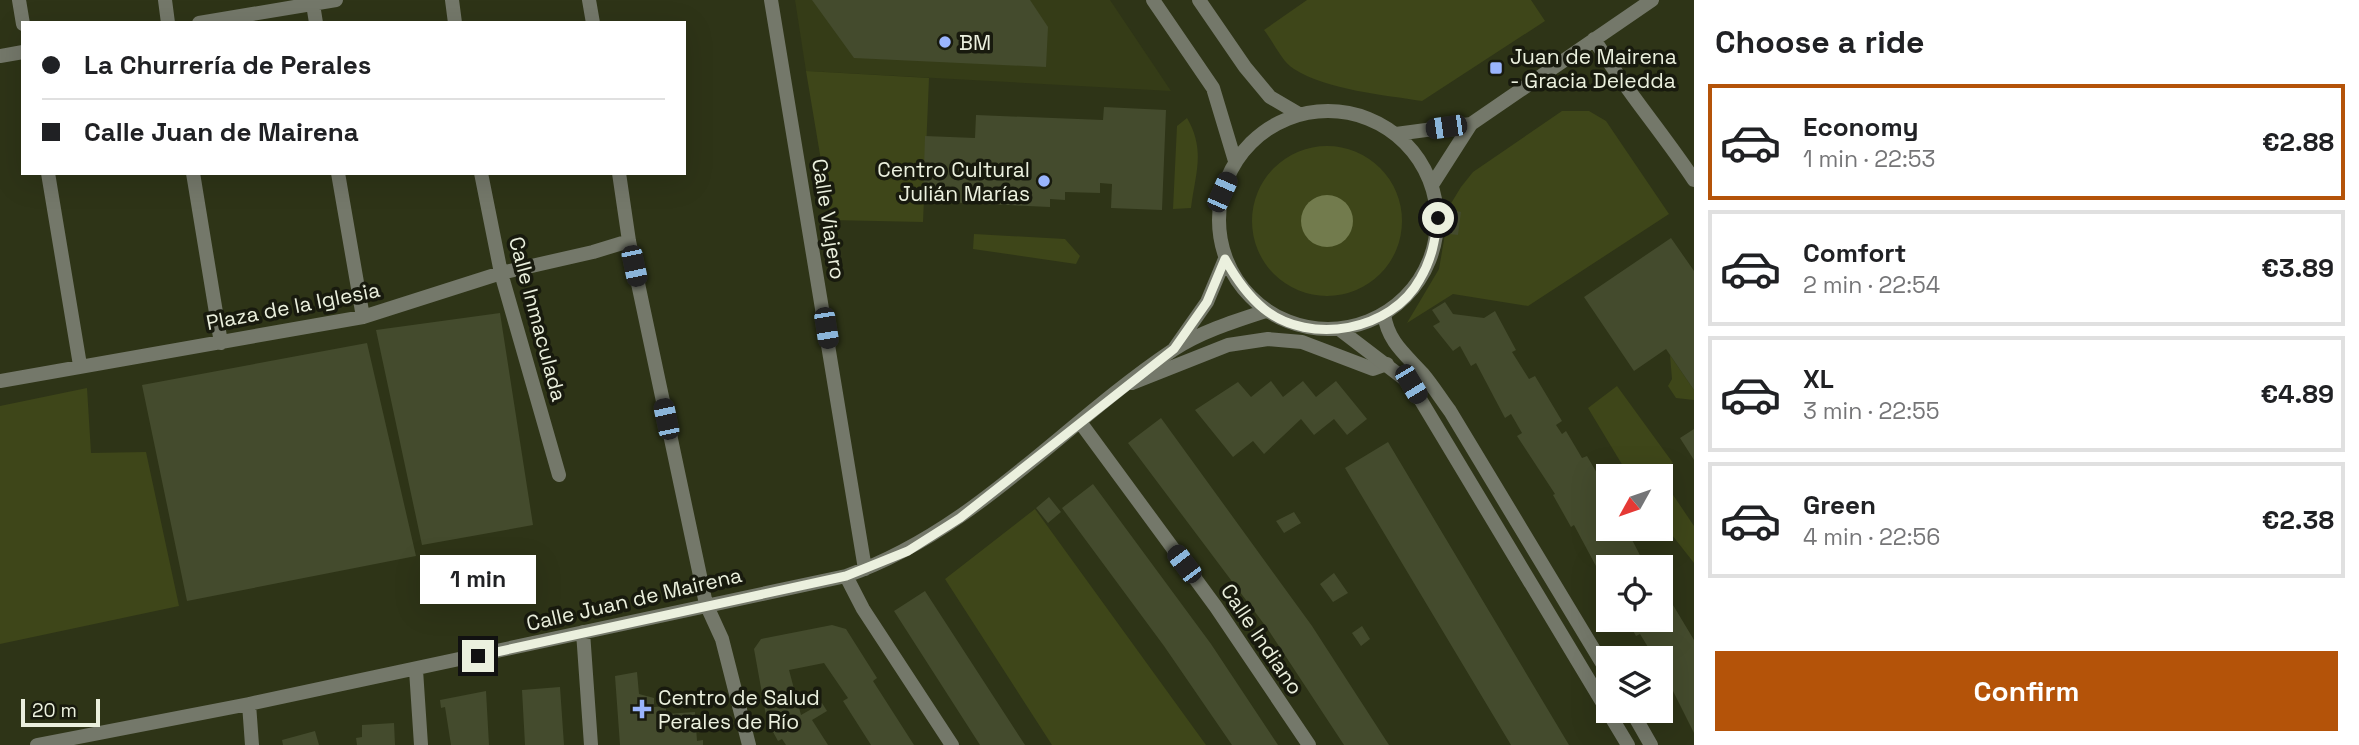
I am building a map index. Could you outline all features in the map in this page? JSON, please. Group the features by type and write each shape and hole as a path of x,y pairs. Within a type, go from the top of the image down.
{"street":[{"path":"19,0 22,21"},
{"path":"165,0 168,21"},
{"path":"211,21 336,0"},
{"path":"452,0 455,21"},
{"path":"589,0 593,21"},
{"name":"Calle Viajero","path":"771,0 865,569"},
{"path":"1153,0 1213,88 1235,161"},
{"path":"1199,0 1269,97 1299,114"},
{"path":"1432,185 1471,124 1652,0"},
{"path":"313,4 316,21"},
{"path":"1594,39 1694,180"},
{"path":"0,56 21,52"},
{"path":"1336,111 1368,118 1396,134 1418,157 1432,185 1438,218 1433,251 1419,282 1396,307 1367,323 1339,329 1293,325 1266,311 1239,285 1225,259 1218,226 1222,192 1235,161 1254,139 1277,123 1299,114 1336,111"},
{"path":"1396,134 1471,124"},
{"path":"48,175 80,365"},
{"path":"193,175 221,342"},
{"path":"338,175 363,317"},
{"name":"Calle Inmaculada","path":"481,175 501,273 559,475"},
{"path":"620,175 629,240 706,604 722,639 749,745"},
{"name":"Plaza de la Iglesia","path":"0,381 363,317 501,273 593,252 629,240"},
{"name":"Calle Juan de Mairena","path":"1174,349 1207,302 1225,259"},
{"name":"Calle Juan de Mairena","path":"37,745 84,741 706,604 846,576 908,551 960,518 1174,349 1227,324 1266,311"},
{"path":"1384,314 1386,328 1394,345 1423,374 1450,411 1596,653"},
{"path":"1339,329 1411,384 1628,745"},
{"path":"1127,385 1228,345 1268,339 1302,342 1373,369 1387,364"},
{"name":"Calle Indiano","path":"1080,422 1216,607 1309,745"},
{"path":"846,576 863,609 952,745"},
{"path":"583,632 591,745"},
{"path":"416,670 421,745"},
{"path":"249,705 252,745"},
{"path":"1638,723 1651,745"}],"shaded area":[{"path":"795,0 1110,0 1171,91 806,71"},
{"path":"1307,0 1531,0 1545,21 1422,101 1339,87 1307,76 1290,66 1264,30"},
{"path":"806,71 929,78 923,222 831,220"},
{"path":"1562,111 1589,111 1606,121 1669,214 1528,306 1453,294 1407,323 1439,269 1450,205 1461,187 1473,172"},
{"path":"1187,118 1198,152 1197,173 1191,208 1173,209 1177,126"},
{"path":"1327,146 1356,152 1380,168 1396,192 1402,221 1396,250 1380,274 1356,290 1327,296 1298,290 1274,274 1258,250 1252,221 1258,192 1274,168 1298,152"},
{"path":"1327,195 1346,202 1353,221 1346,240 1327,247 1308,240 1301,221 1308,202"},
{"path":"974,234 1065,239 1080,256 1076,264 973,249"},
{"path":"1670,355 1694,390 1694,400 1676,398 1668,386 1672,379"},
{"path":"1617,386 1673,463 1622,464 1588,408"},
{"path":"87,388 91,453 146,452 179,606 0,644 0,406"},
{"path":"1673,495 1694,526 1694,563 1673,536"},
{"path":"1035,509 1206,745 1052,745 945,579"}],"building":[{"name":"BM","path":"812,0 1030,0 1048,27 1046,67 854,58"},
{"path":"1104,107 1166,110 1162,210 1111,208 1112,184 1100,183 1100,193 1065,192 1065,200 1050,199 1050,207 923,201 925,136 975,138 976,115 1103,120"},
{"path":"1452,210 1461,212 1458,235 1449,234"},
{"path":"1671,238 1694,271 1694,390 1666,349 1634,371 1584,297"},
{"path":"1445,302 1453,314 1484,318 1495,311 1516,350 1512,352 1529,379 1535,376 1562,421 1556,425 1562,434 1566,431 1582,458 1587,456 1596,471 1596,541 1633,541 1640,555 1596,555 1596,566 1574,525 1571,527 1553,495 1555,494 1517,436 1522,433 1511,414 1505,418 1476,363 1471,366 1460,346 1453,351 1433,326 1440,322 1432,310"},
{"path":"500,313 533,525 422,545 376,330"},
{"path":"367,343 416,556 187,601 142,385"},
{"path":"1271,381 1283,397 1303,381 1316,397 1336,381 1367,419 1347,435 1334,419 1314,435 1301,419 1264,454 1253,441 1233,457 1195,410 1238,382 1251,397"},
{"path":"1161,418 1312,626 1389,745 1344,745 1267,628 1128,443"},
{"path":"1694,429 1694,460 1680,438"},
{"path":"1388,442 1569,745 1511,745 1345,468"},
{"path":"1093,484 1211,644 1278,745 1232,745 1164,646 1062,508"},
{"path":"1049,497 1061,512 1048,523 1036,508"},
{"path":"1294,512 1301,523 1284,533 1276,521"},
{"path":"1334,573 1348,593 1333,602 1320,584"},
{"path":"925,591 1025,745 980,745 894,611"},
{"path":"1673,605 1694,640 1694,733 1673,691 1673,646 1647,646 1640,634 1636,636 1634,632 1673,632"},
{"path":"832,625 846,629 877,678 873,681 914,745 871,745 843,701 848,698 824,663 789,670 801,715 822,703 827,711 812,720 828,745 786,745 782,739 778,741 767,721 754,649 761,639"},
{"path":"1362,626 1370,639 1361,646 1352,633"},
{"name":"Centro de Salud Perales de Río","path":"637,672 639,694 654,698 654,707 666,706 666,714 695,712 697,741 703,740 703,745 620,745 615,676"},
{"path":"560,687 564,745 525,745 522,690"},
{"path":"486,691 489,745 451,745 445,707 441,708 440,700"},
{"path":"394,723 395,745 357,745 356,738 362,737 362,725"},
{"path":"315,731 319,745 283,745 282,740"}],"place":[{"name":"BM","path":"945,42"},
{"name":"Juan de Mairena - Gracia Deledda","path":"1496,68"},
{"name":"Centro Cultural Julián Marías","path":"1044,181"},
{"name":"Centro de Salud Perales de Río","path":"642,709"}],"route":[{"path":"478,656 706,604 846,576 908,551 960,518 1174,349 1207,302 1225,259 1239,285 1266,311 1293,325 1339,329 1367,323 1396,307 1419,282 1433,251 1438,218"}]}
